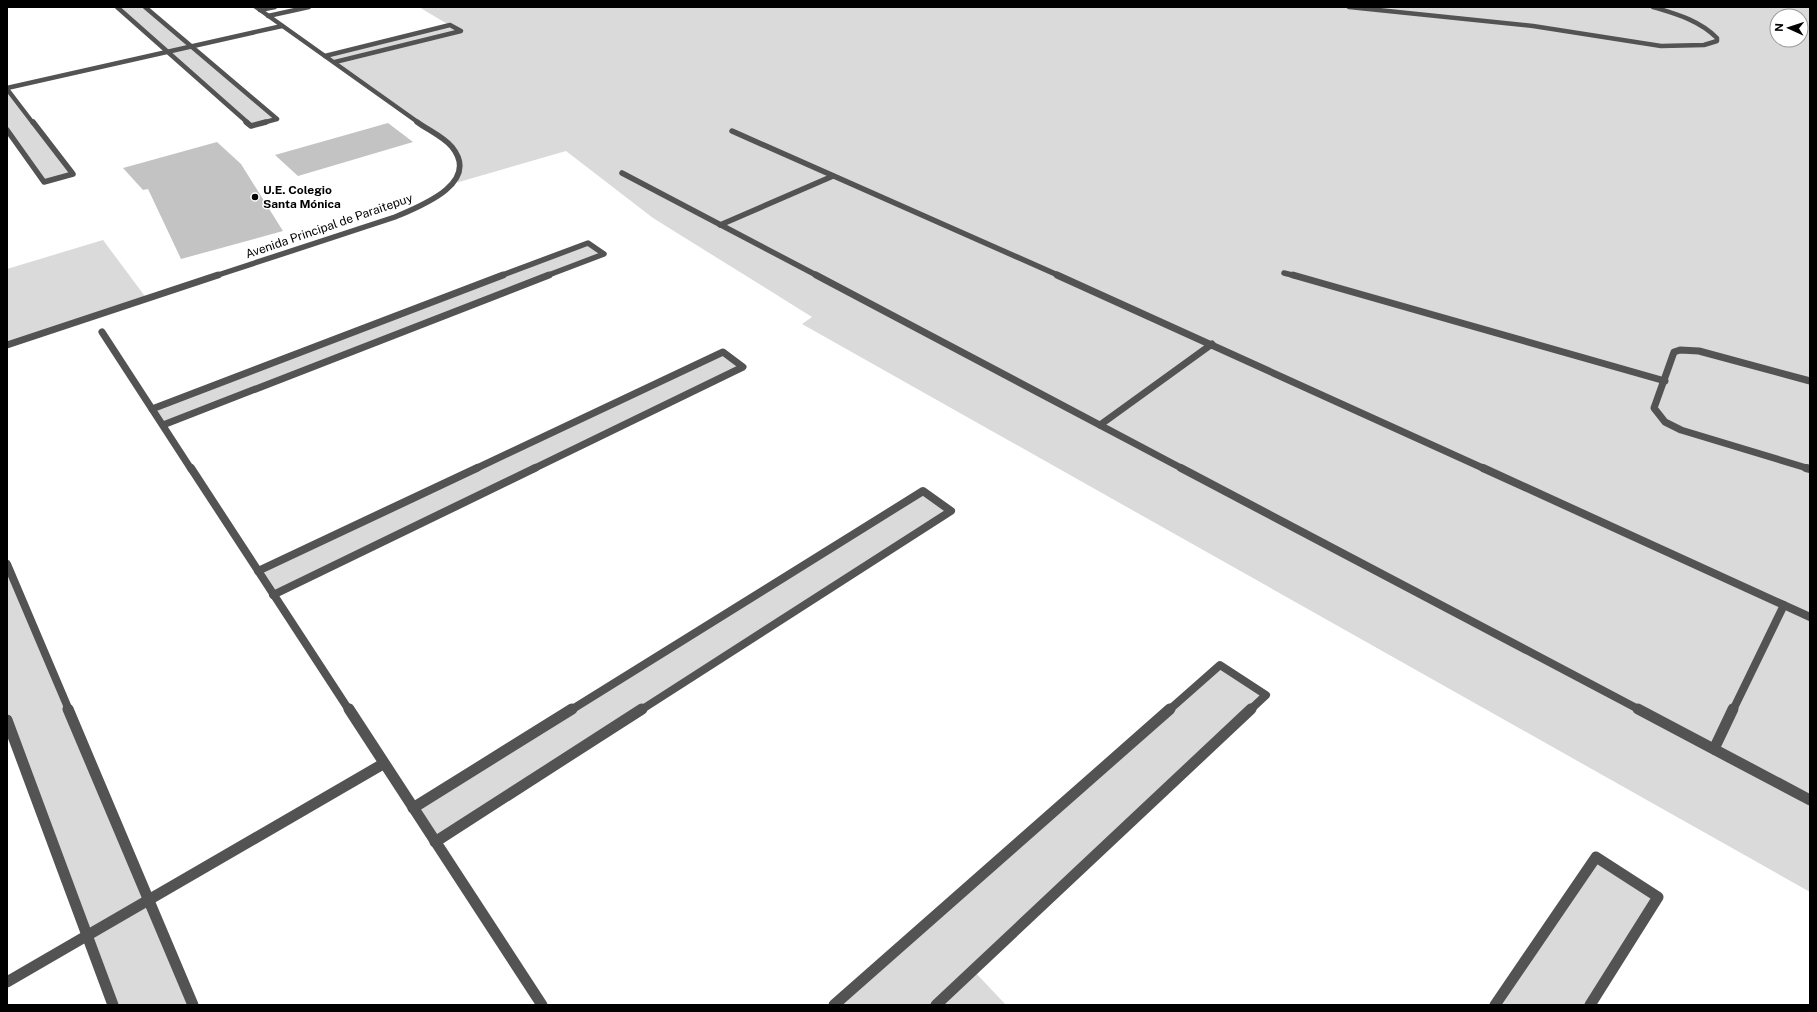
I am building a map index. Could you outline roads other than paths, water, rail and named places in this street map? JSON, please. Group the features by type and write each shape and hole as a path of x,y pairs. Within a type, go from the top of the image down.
{"street":[{"path":"117,7 251,126 277,119 145,7"},
{"path":"258,9 275,7"},
{"path":"268,16 309,7"},
{"path":"1349,7 1533,26 1661,46 1698,46 1717,41 1718,38 1702,25 1653,7"},
{"name":"Avenida Principal de Paraitepuy","path":"7,345 394,217 417,208 443,193 458,176 461,168 458,152 430,129 258,9"},
{"path":"325,56 450,25 461,31 334,62"},
{"path":"7,130 44,182 73,174 7,88 282,26"},
{"path":"732,131 1212,344 1810,617"},
{"path":"622,173 1810,800"},
{"path":"720,225 833,176"},
{"path":"152,409 588,243 604,254 163,425"},
{"path":"1284,273 1665,381"},
{"path":"102,332 542,1005"},
{"path":"1100,425 1212,344"},
{"path":"1810,381 1688,350 1680,350 1674,352 1665,381 1654,408 1661,419 1670,426 1810,469"},
{"path":"258,571 723,352 743,367 273,595"},
{"path":"413,808 923,491 950,511 435,842"},
{"path":"7,564 9,576 193,1005"},
{"path":"1714,749 1784,605"},
{"path":"834,1005 1220,665 1266,695 936,1005"},
{"path":"7,720 113,1005"},
{"path":"7,982 384,764"},
{"path":"1495,1005 1596,857 1658,896 1590,1005"}],"place":[{"name":"U.E. Colegio Santa Mónica","path":"255,197"}]}
